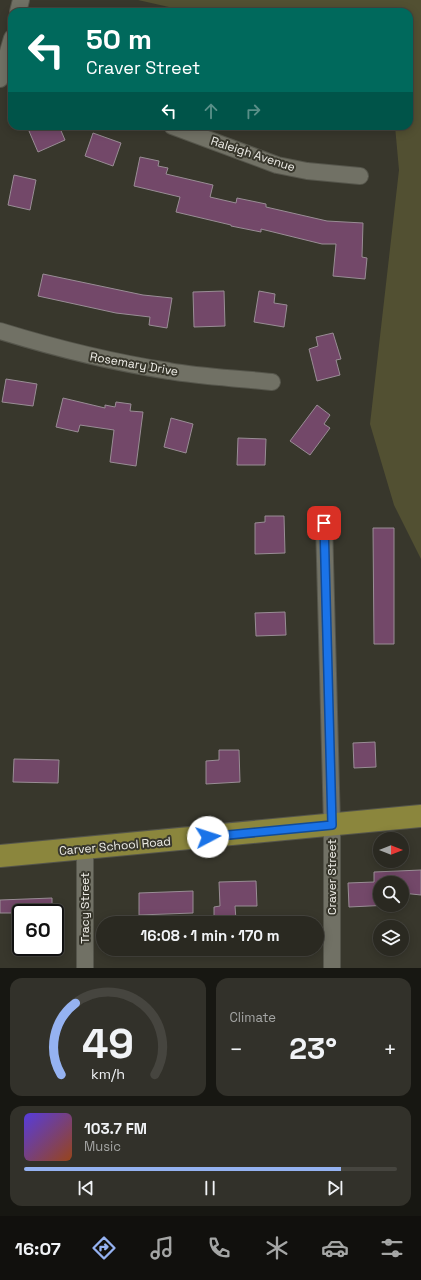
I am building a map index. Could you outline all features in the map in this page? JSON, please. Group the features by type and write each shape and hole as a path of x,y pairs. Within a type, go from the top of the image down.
{"main road":[{"name":"Carver School Road","path":"0,856 421,816"}],"street":[{"path":"0,79 6,61"},
{"name":"Raleigh Avenue","path":"183,130 277,165 307,171 360,176"},
{"name":"Rosemary Drive","path":"0,331 44,344 118,362 170,372 272,382"},
{"name":"Craver Street","path":"324,523 332,825 332,968"},
{"name":"Tracy Street","path":"85,848 85,968"}],"shaded area":[{"path":"138,0 421,0 421,559 394,505 370,424 399,170 395,130 413,130 413,8 173,8"}],"building":[{"path":"61,130 65,140 38,152 29,131"},
{"path":"93,133 121,143 113,166 85,156"},
{"path":"140,157 159,161 158,166 168,168 166,174 213,185 210,197 236,203 237,198 266,204 266,207 327,221 363,223 362,257 367,258 365,279 333,276 336,244 322,244 261,229 261,232 231,226 176,212 180,197 134,186"},
{"path":"14,175 36,180 30,210 8,205"},
{"path":"43,274 143,295 172,298 167,328 149,325 150,317 116,313 38,296"},
{"path":"224,291 225,326 194,327 193,292"},
{"path":"259,291 275,294 274,303 287,305 284,327 254,322"},
{"path":"333,333 341,359 336,360 340,375 317,381 309,349 318,346 316,337"},
{"path":"6,379 37,384 33,406 2,402"},
{"path":"63,398 105,408 105,405 115,407 116,402 131,404 130,411 143,412 136,466 110,462 114,430 80,425 78,432 56,427"},
{"path":"317,405 330,415 324,424 330,428 310,455 290,441"},
{"path":"171,418 193,424 186,453 164,447"},
{"path":"238,438 266,439 265,465 237,465"},
{"path":"265,516 284,516 285,553 255,554 255,523 265,522"},
{"path":"373,528 394,528 394,644 374,644"},
{"path":"285,612 286,635 256,636 255,613"},
{"path":"375,742 376,767 354,768 353,743"},
{"path":"219,750 239,750 240,782 206,784 206,761 219,760"},
{"path":"14,759 59,760 58,783 13,782"},
{"path":"421,870 421,895 409,894 409,876 374,876 374,872"},
{"path":"256,881 257,906 235,906 236,916 214,916 214,907 220,906 219,882"},
{"path":"373,882 373,906 349,907 348,883"},
{"path":"193,891 193,913 139,915 139,893"},
{"path":"52,898 52,904 12,904 12,913 0,913 0,900"}],"route":[{"path":"208,837 332,825 324,523"}]}
